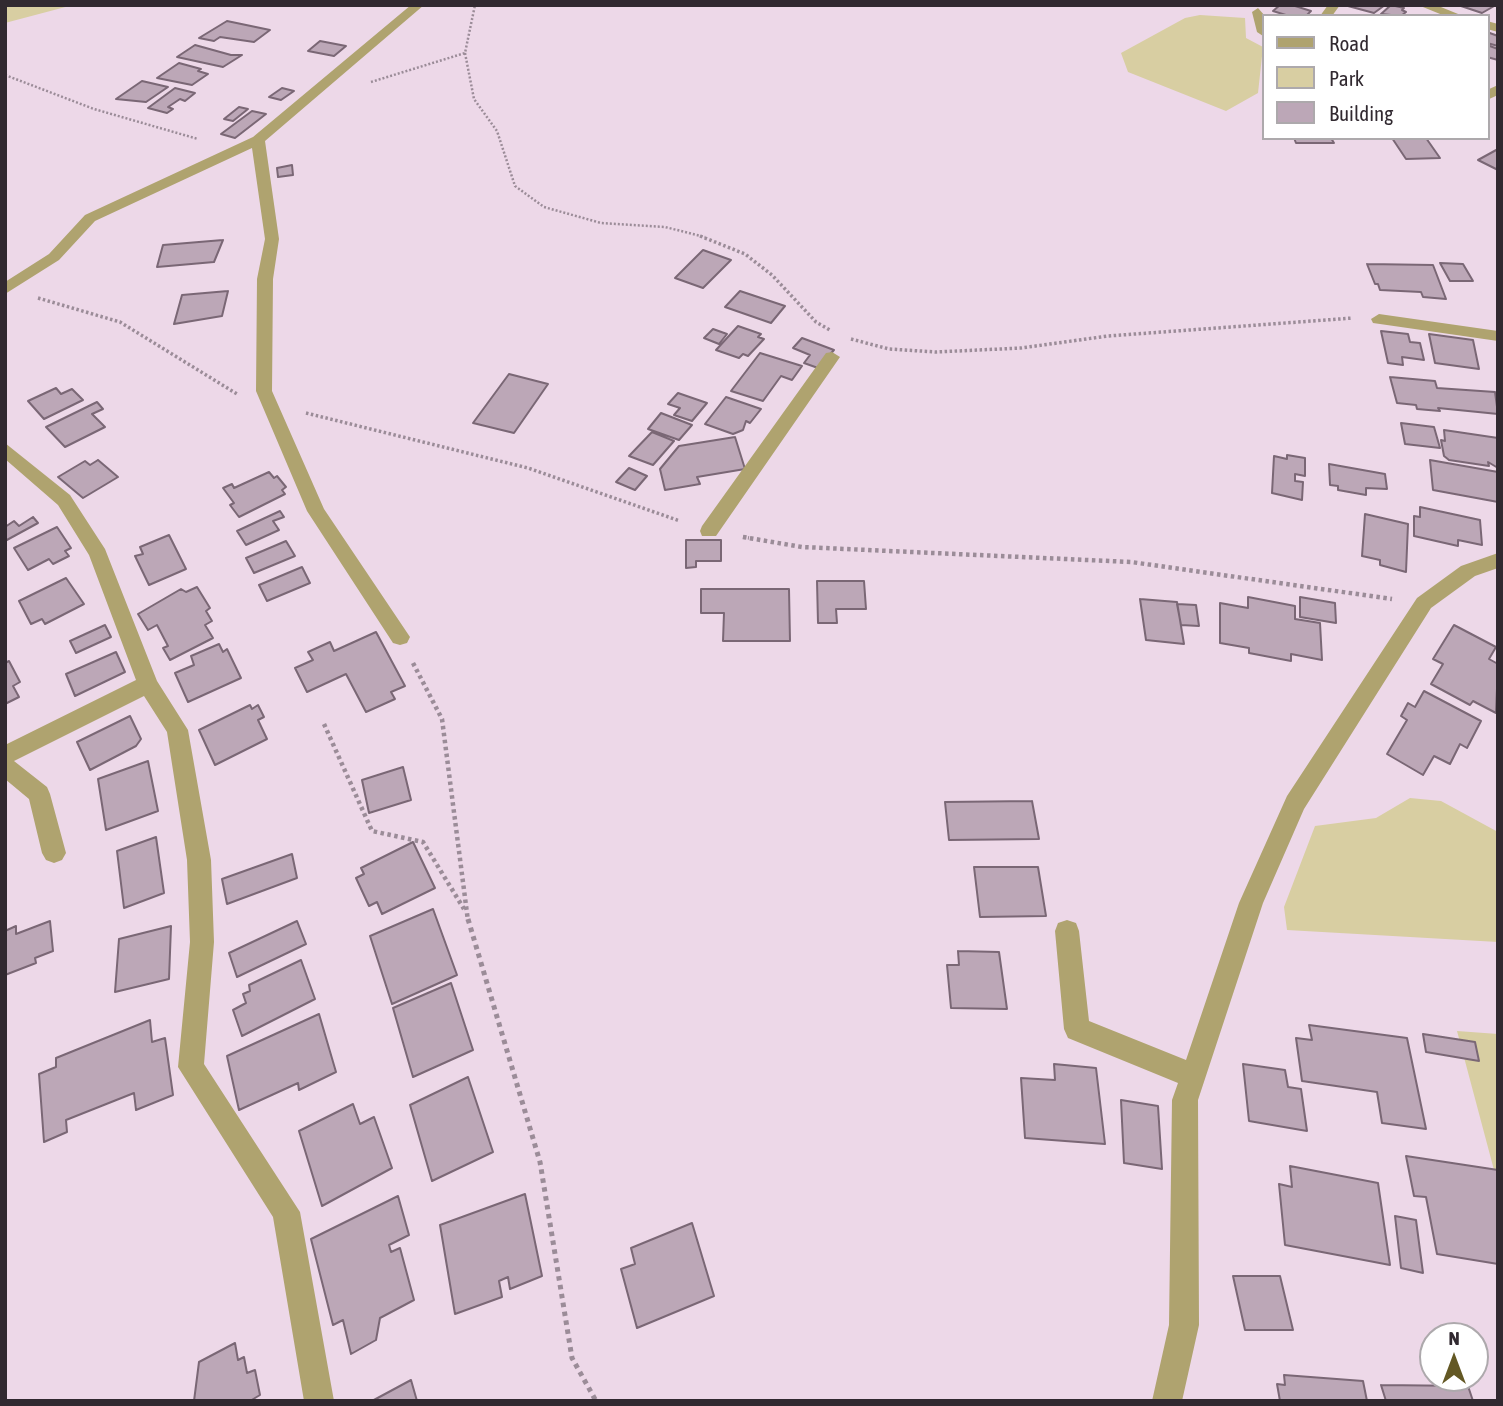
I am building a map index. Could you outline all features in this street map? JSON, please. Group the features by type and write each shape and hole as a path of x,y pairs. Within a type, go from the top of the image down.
{"street":[{"path":"5,289 54,257 90,218 258,140 418,5"},
{"path":"1424,5 1451,14"},
{"path":"258,140 272,239 265,291 264,391 316,511 400,637"},
{"path":"1379,319 1498,336"},
{"path":"709,531 831,357"},
{"path":"5,449 64,500 98,554 148,684 177,730 199,860 202,942 191,1067 286,1212 319,1401"},
{"path":"1167,1401 1184,1325 1185,1101 1251,903 1295,803 1424,603 1468,571 1498,560"},
{"path":"5,755 148,684"},
{"path":"5,766 39,794 54,853"},
{"path":"1067,931 1077,1029 1193,1076"}],"path":[{"path":"475,5 465,52 474,99 497,131 504,160 515,186 544,207 601,223 666,227 702,236 746,254 772,275 816,322 835,333"},
{"path":"360,86 465,52"},
{"path":"5,75 94,109 236,151"},
{"path":"55,302 120,321 235,394 528,468 709,531 802,547 1130,562 1424,603"},
{"path":"845,338 890,349 936,352 1021,348 1108,337 1336,317 1379,319"},
{"path":"400,637 442,719 466,913 540,1163 572,1358 596,1401"},
{"path":"324,724 372,831 424,842 466,913"}],"green space":[{"path":"5,5 73,5 5,23"},
{"path":"1200,15 1245,18 1246,38 1262,46 1258,93 1226,111 1128,72 1121,53 1185,18"},
{"path":"1410,798 1441,801 1498,832 1498,942 1287,930 1284,907 1315,826 1376,818"},
{"path":"1457,1031 1498,1034 1498,1185"}],"building":[{"path":"1280,5 1292,5 1311,11 1308,14 1283,14 1273,11"},
{"path":"1349,5 1385,5 1374,13 1348,6"},
{"path":"1391,5 1404,8 1402,10 1406,12 1404,14 1381,14"},
{"path":"1462,5 1496,5 1482,13 1461,6"},
{"path":"227,21 270,30 254,42 220,37 214,41 199,38"},
{"path":"1489,33 1498,36 1498,46 1489,44"},
{"path":"320,41 346,46 334,56 308,51"},
{"path":"195,45 231,55 242,55 223,67 177,57"},
{"path":"1489,46 1498,49 1498,60 1489,58"},
{"path":"179,63 201,69 198,71 208,74 192,85 157,78"},
{"path":"142,81 168,87 146,102 116,99"},
{"path":"175,88 195,93 185,101 180,99 168,107 173,109 167,113 148,108"},
{"path":"282,88 294,91 281,100 269,97"},
{"path":"239,107 248,109 233,121 224,119"},
{"path":"252,111 266,114 235,138 221,134"},
{"path":"1295,140 1332,140 1334,143 1296,143"},
{"path":"1393,140 1427,140 1440,158 1406,159"},
{"path":"1498,149 1498,170 1478,160"},
{"path":"292,165 293,175 278,177 277,168"},
{"path":"223,240 214,262 157,267 163,245"},
{"path":"703,250 731,260 703,288 675,278"},
{"path":"1440,263 1463,264 1473,281 1450,281"},
{"path":"1367,264 1433,265 1446,299 1423,297 1421,292 1380,290"},
{"path":"228,291 222,316 174,324 182,295"},
{"path":"740,291 785,306 771,323 725,307"},
{"path":"738,326 761,334 758,337 764,339 748,356 743,354 739,358 716,350"},
{"path":"713,329 727,334 719,344 704,338"},
{"path":"1381,331 1408,334 1410,342 1420,343 1424,360 1402,357 1403,365 1388,363"},
{"path":"1429,334 1473,340 1479,369 1435,363"},
{"path":"802,338 834,350 818,368 804,363 810,355 793,348"},
{"path":"760,353 802,366 792,380 781,376 763,401 731,391"},
{"path":"509,374 548,384 514,433 473,423"},
{"path":"1390,377 1435,381 1437,388 1495,392 1498,414 1438,408 1440,411 1417,409 1416,405 1397,403"},
{"path":"56,388 61,394 72,389 83,400 44,419 28,401"},
{"path":"678,393 707,403 692,421 674,415 680,408 668,404"},
{"path":"726,397 761,409 750,423 746,421 743,430 733,434 705,424"},
{"path":"97,402 103,409 92,414 105,427 65,447 46,427"},
{"path":"661,413 692,425 679,440 648,429"},
{"path":"1401,423 1434,427 1440,448 1405,444"},
{"path":"1444,430 1498,438 1498,468 1488,462 1489,466 1449,460 1444,456 1441,440 1445,441"},
{"path":"652,432 674,441 653,465 629,456"},
{"path":"735,437 745,469 697,477 700,484 665,490 660,469 679,446"},
{"path":"1287,455 1305,458 1305,476 1295,474 1295,481 1303,482 1302,500 1272,493 1274,456 1287,459"},
{"path":"98,460 118,477 83,498 58,477 85,461 90,465"},
{"path":"1430,460 1498,472 1498,502 1433,490"},
{"path":"1329,464 1385,474 1387,489 1366,488 1366,495 1338,490 1338,486 1330,485"},
{"path":"629,468 647,476 635,490 616,482"},
{"path":"269,472 274,478 277,476 286,487 282,490 285,494 239,517 230,505 234,503 223,488 232,484 234,488"},
{"path":"1420,507 1480,520 1482,545 1458,540 1458,546 1414,536 1414,516 1420,517"},
{"path":"280,511 284,517 273,521 279,530 246,545 237,531"},
{"path":"1365,514 1408,524 1406,572 1380,565 1380,560 1362,556"},
{"path":"33,517 38,523 5,541 5,527 14,521 19,526"},
{"path":"57,527 71,548 65,551 69,556 53,564 49,559 28,570 14,548"},
{"path":"169,535 186,569 149,585 135,556 143,554 140,547"},
{"path":"686,540 721,540 721,561 696,561 696,567 686,568"},
{"path":"286,541 295,556 254,573 246,558"},
{"path":"302,567 310,583 267,601 259,585"},
{"path":"66,578 84,604 45,624 42,619 31,624 19,601"},
{"path":"817,581 864,581 866,609 836,609 837,623 818,623"},
{"path":"197,587 210,608 206,611 212,621 205,625 213,638 170,660 163,648 168,646 157,625 148,630 138,614 181,589 186,592"},
{"path":"701,589 789,589 790,641 723,641 724,613 701,613"},
{"path":"1248,597 1295,606 1295,619 1320,623 1322,660 1291,654 1291,661 1249,653 1249,648 1220,643 1220,603 1248,608"},
{"path":"1300,597 1335,603 1336,623 1300,617"},
{"path":"1140,599 1177,602 1184,644 1146,640"},
{"path":"1177,604 1196,605 1199,626 1181,625"},
{"path":"105,625 111,637 76,653 70,641"},
{"path":"1454,625 1496,647 1489,659 1498,664 1496,713 1473,701 1470,705 1431,684 1443,664 1433,659"},
{"path":"376,632 405,686 391,692 395,699 366,712 346,674 307,692 295,668 313,660 308,652 330,642 334,651"},
{"path":"219,644 223,652 227,649 241,678 188,702 175,673 194,665 191,656"},
{"path":"116,652 125,672 75,696 66,674"},
{"path":"9,661 20,682 13,686 19,697 5,704 5,663"},
{"path":"1424,691 1481,721 1467,748 1460,744 1450,764 1434,756 1423,775 1387,754 1407,720 1401,716 1408,703 1415,707"},
{"path":"250,705 252,709 258,705 264,717 258,720 267,739 215,765 199,730"},
{"path":"130,716 141,739 136,746 90,770 77,742"},
{"path":"148,761 158,811 106,830 98,779"},
{"path":"403,767 411,800 369,813 362,780"},
{"path":"1032,801 1039,839 949,840 945,802"},
{"path":"156,837 164,893 124,908 117,851"},
{"path":"413,842 435,888 382,914 377,902 369,906 356,878 364,874 361,868"},
{"path":"292,854 297,878 227,904 222,879"},
{"path":"974,867 1038,867 1046,916 980,917"},
{"path":"433,909 457,975 392,1004 370,936"},
{"path":"50,921 53,951 35,958 36,963 5,975 5,931 16,926 16,934"},
{"path":"297,921 306,944 237,977 229,953"},
{"path":"171,926 169,979 115,992 119,939"},
{"path":"958,951 999,952 1007,1009 951,1008 947,965 959,965"},
{"path":"301,960 315,999 242,1036 233,1010 246,1003 243,994 250,991 249,985"},
{"path":"451,983 473,1050 413,1077 393,1008"},
{"path":"319,1014 336,1072 299,1090 298,1083 239,1110 227,1056"},
{"path":"150,1020 152,1042 165,1038 173,1095 136,1110 134,1093 66,1120 67,1132 44,1142 39,1074 56,1067 56,1058"},
{"path":"1309,1025 1407,1038 1426,1129 1382,1123 1377,1092 1302,1081 1296,1038 1312,1040"},
{"path":"1423,1034 1475,1042 1479,1061 1426,1052"},
{"path":"1054,1064 1096,1068 1105,1144 1025,1138 1021,1078 1055,1080"},
{"path":"1243,1064 1285,1070 1288,1087 1301,1089 1307,1131 1249,1121"},
{"path":"468,1077 493,1152 432,1181 410,1105"},
{"path":"1121,1100 1158,1106 1162,1169 1124,1163"},
{"path":"353,1104 360,1124 374,1117 392,1168 322,1206 299,1131"},
{"path":"1406,1156 1498,1170 1498,1264 1437,1254 1426,1197 1414,1196"},
{"path":"1290,1166 1378,1183 1390,1265 1285,1245 1279,1184 1292,1187"},
{"path":"525,1194 542,1276 510,1289 508,1277 499,1281 502,1297 455,1314 440,1225"},
{"path":"398,1196 409,1235 389,1245 391,1252 400,1248 414,1300 380,1318 376,1340 351,1354 343,1320 333,1325 311,1239"},
{"path":"1395,1216 1416,1220 1423,1273 1401,1268"},
{"path":"692,1223 714,1296 637,1328 621,1269 635,1264 631,1248"},
{"path":"1233,1276 1280,1276 1293,1330 1245,1330"},
{"path":"235,1343 238,1360 244,1357 247,1373 255,1370 260,1395 250,1401 194,1401 199,1362"},
{"path":"1284,1375 1363,1381 1367,1401 1280,1401 1277,1384 1285,1385"},
{"path":"411,1380 417,1401 372,1401"},
{"path":"1381,1385 1419,1385 1419,1392 1470,1392 1473,1401 1386,1401"}]}
